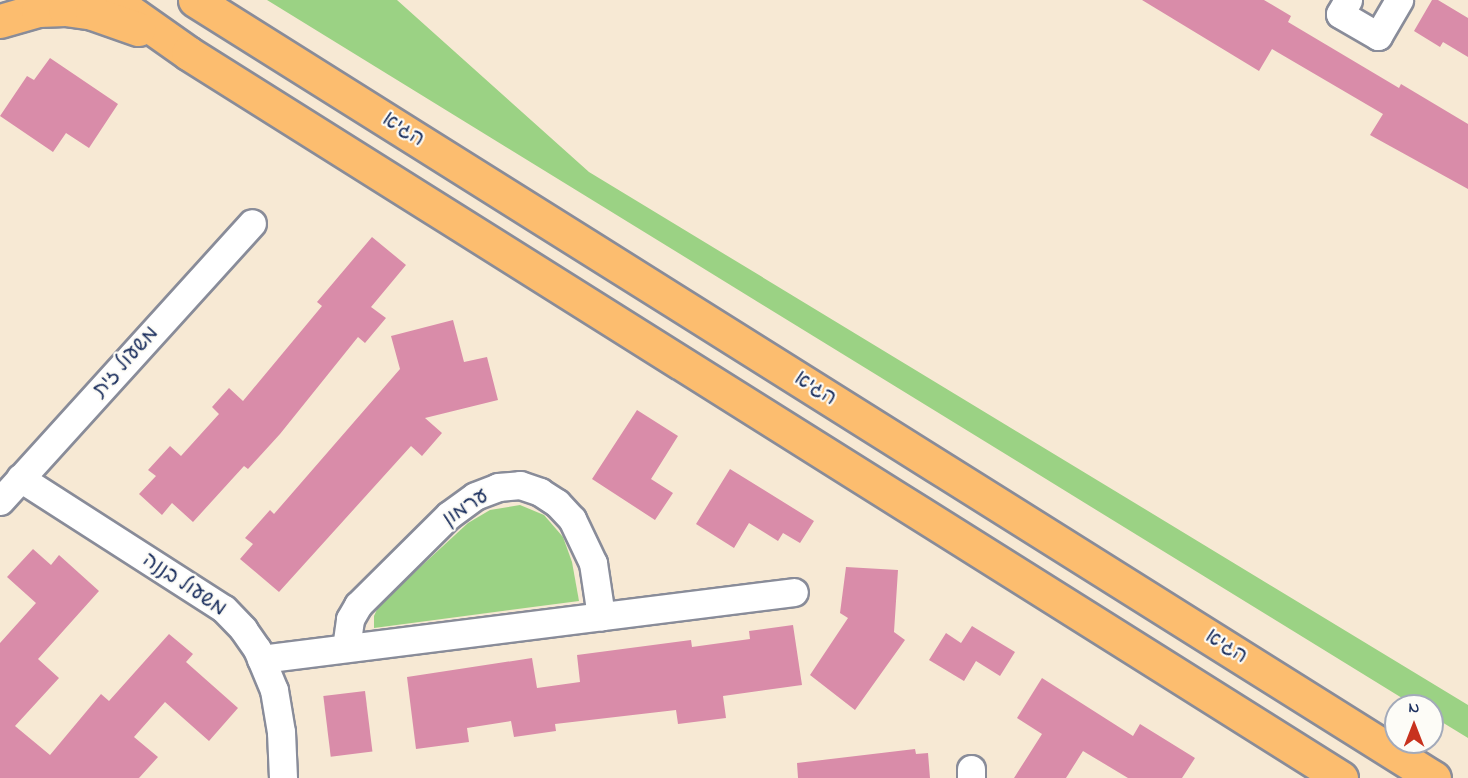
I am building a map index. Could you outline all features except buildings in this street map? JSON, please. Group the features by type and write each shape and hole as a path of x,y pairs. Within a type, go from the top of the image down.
{"highway":[{"path":"113,0 188,53 1341,778"},
{"name":"הגיא","path":"204,4 1434,778"},
{"path":"0,21 38,10 65,9 92,13 120,21 188,53"}],"street":[{"path":"1348,0 1340,14 1378,36 1398,0"},
{"name":"משעול זית","path":"0,501 252,223"},
{"name":"משעול בננה","path":"20,478 224,609 243,629 261,658 274,690 278,711 283,778"},
{"name":"ערמון","path":"346,648 350,619 358,605 449,515 475,496 498,487 520,485 540,492 557,503 572,519 593,563 601,616"},
{"path":"261,658 794,592"}],"green space":[{"path":"267,0 397,0 589,172 1468,705 1468,738 1444,723 1444,694 1395,694"},
{"path":"520,505 544,515 563,537 572,562 579,601 374,628 374,616 379,605 468,523 490,510"}]}
